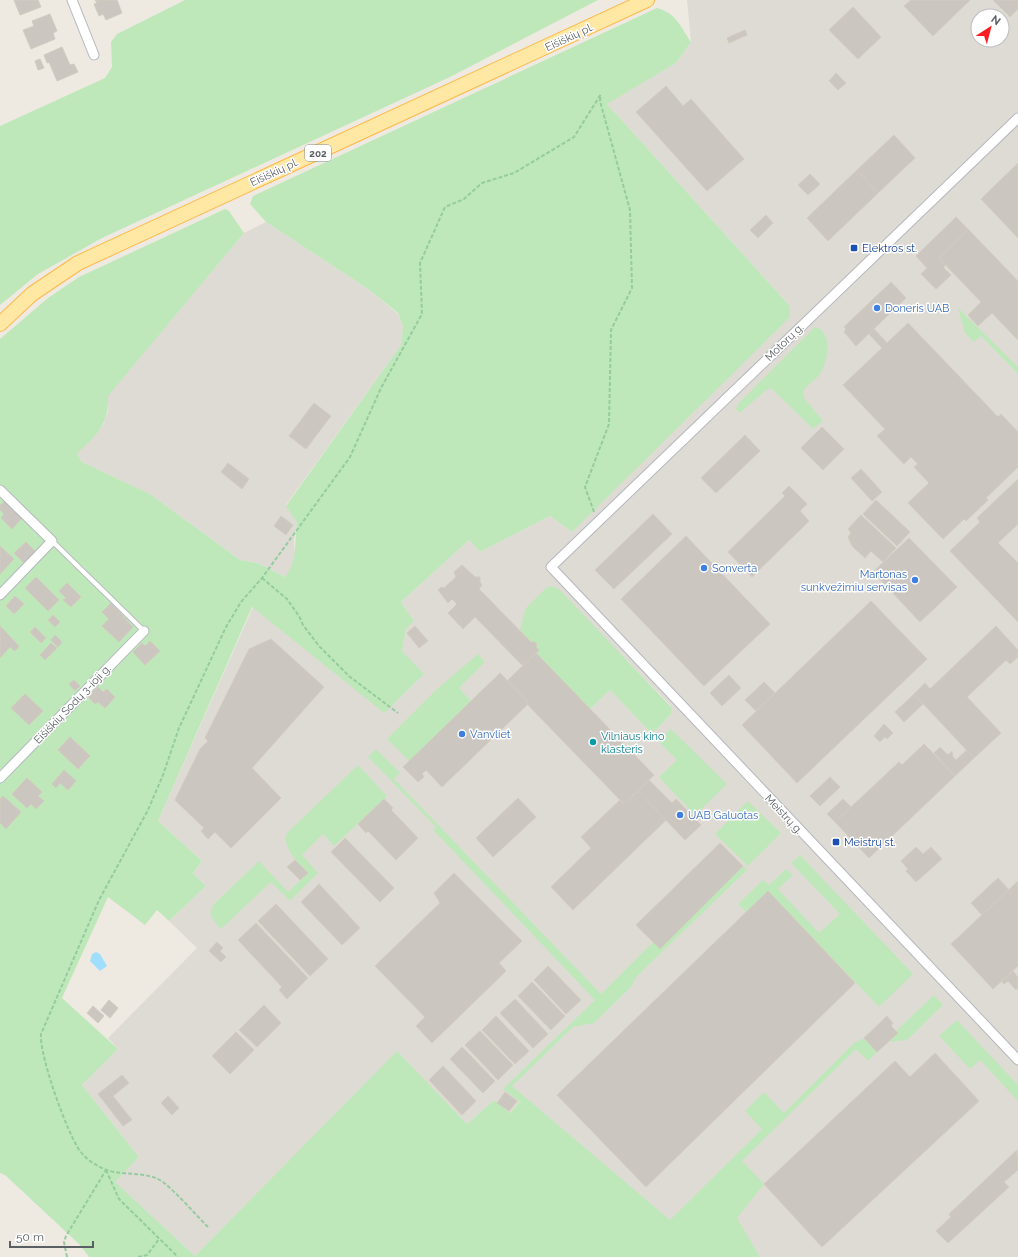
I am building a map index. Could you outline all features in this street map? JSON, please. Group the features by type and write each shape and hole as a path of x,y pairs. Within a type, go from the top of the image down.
{"main road":[{"name":"Eišiškių pl.","path":"0,324 32,294 78,263 647,0"}],"street":[{"path":"72,0 94,55"},
{"name":"Motorų g.","path":"551,567 1018,118"},
{"path":"0,490 52,541 0,595"},
{"name":"Meistrų g.","path":"551,567 1018,1060"},
{"name":"Eišiškių Sodų 3-ioji g.","path":"0,778 144,630"}],"lane":[{"path":"52,541 144,630"}],"path":[{"path":"208,1227 163,1182 150,1176 106,1170 95,1165 81,1152 70,1135 42,1051 41,1034 99,900 148,810 163,775 179,728 223,634 241,602 262,578 350,457 381,388 422,314 420,263 445,207 464,199 482,183 514,173 574,137 601,94 600,101 612,150 630,210 632,288 611,330 609,424 585,487 597,523"},
{"path":"262,578 287,599 299,616 303,626 328,655 350,677 398,713"},
{"path":"106,1170 119,1199 178,1257"},
{"path":"67,1257 64,1242 66,1236 106,1170"},
{"path":"138,1257 147,1255 159,1239"}],"shaded area":[{"path":"687,0 1018,0 1018,1257 760,1257 736,1218 669,1226 520,1102 510,1113 494,1100 467,1124 397,1052 195,1256 114,1182 139,1157 82,1085 118,1049 108,1038 197,948 169,921 206,886 193,873 202,861 158,821 253,607 402,651 406,628 414,621 401,602 469,540 480,552 550,516 572,532 789,305 606,103 676,63 691,42","holes":["555,587 671,706 671,714 655,731 649,731 610,690 590,709 536,653 539,650 536,647 537,644 531,642"]},
{"path":"266,222 368,289 398,314 403,327 401,345 286,505 297,523 294,540 295,555 290,571 285,577 258,563 240,560 150,494 82,462 77,454 103,425 108,411 107,396 244,233"}],"green space":[{"path":"185,0 598,0 450,77 102,238 38,274 0,305 0,126 105,78 112,67 111,42 117,34"},
{"path":"657,8 669,13 677,21 691,42 676,63 607,104 789,305 790,317 572,532 550,516 480,552 469,540 401,602 414,621 406,629 402,651 424,674 384,713 252,607 158,821 202,861 193,873 206,886 169,921 157,910 145,925 108,897 62,998 118,1049 82,1085 139,1157 115,1182 195,1256 397,1051 467,1124 494,1100 510,1113 520,1102 503,1089 595,1000 433,830 436,827 368,757 376,749 400,773 394,779 601,994 653,942 660,948 743,866 747,870 636,977 631,987 594,1023 573,1027 512,1086 670,1220 762,1129 745,1111 764,1092 784,1113 854,1043 864,1038 877,1052 868,1061 856,1049 742,1161 764,1184 737,1218 760,1257 89,1257 80,1245 5,1175 0,1173 0,339 48,298 79,277 225,209 229,211 244,233 108,396 108,406 104,422 95,435 77,454 82,462 150,494 240,560 258,563 285,577 294,558 297,523 286,506 401,345 403,327 398,313 368,289 266,222 250,204 253,196"},
{"path":"958,308 1018,367 1018,374 981,336 974,342 965,333"},
{"path":"815,327 825,334 827,340 826,361 821,372 803,393 804,398 823,421 813,429 771,388 765,391 741,412 738,412 736,409 738,404"},
{"path":"551,586 559,589 671,707 671,714 655,731 649,731 610,690 590,709 536,653 539,650 536,647 536,642 531,642 520,630 526,608 546,588"},
{"path":"478,654 485,662 459,688 471,701 409,761 387,739 436,690"},
{"path":"671,729 727,784 695,815 659,777 677,760 658,741"},
{"path":"358,765 387,796 334,846 323,834 302,855 318,873 290,901 271,882 221,929 214,921 210,913 214,904 259,861 288,892 308,873 291,853 285,838 288,832"},
{"path":"748,801 781,833 748,866 715,834"},
{"path":"800,855 913,974 879,1007 768,891 746,912 738,904 763,880 769,885 786,869 793,875 778,889 819,933 840,914 791,863"},
{"path":"934,995 943,1005 907,1040 889,1042 897,1033 896,1031"},
{"path":"957,1020 1018,1085 1018,1101 980,1060 970,1069 939,1036"}],"water":[{"path":"96,952 100,954 107,966 100,971 90,961 92,954"}],"building":[{"path":"14,0 38,0 41,7 20,15"},
{"path":"95,0 117,0 122,13 106,20 103,14 99,16 94,4 97,3"},
{"path":"911,0 970,0 933,36 904,6"},
{"path":"993,0 1018,0 1018,9 1010,17 1010,8 1001,8"},
{"path":"853,7 881,37 858,59 829,30"},
{"path":"50,14 57,31 53,33 55,39 31,49 23,30 34,26 32,21"},
{"path":"745,30 747,35 729,43 727,38"},
{"path":"62,47 70,65 74,64 78,72 57,81 49,62 47,63 44,55"},
{"path":"40,59 44,68 38,70 35,61"},
{"path":"836,73 846,83 838,90 829,81"},
{"path":"666,86 683,106 691,99 744,159 707,191 636,112"},
{"path":"894,135 915,158 878,193 857,170"},
{"path":"1018,163 1018,238 981,199"},
{"path":"857,170 878,193 828,241 807,218"},
{"path":"810,174 820,184 808,195 798,185"},
{"path":"766,215 773,223 758,238 750,230"},
{"path":"956,217 968,229 939,258 946,265 943,267 951,275 936,289 921,274 927,268 916,256"},
{"path":"968,229 1018,281 1018,340 992,313 978,326 968,315 981,302 939,258"},
{"path":"891,282 906,298 856,346 844,332 846,329 844,327"},
{"path":"908,323 998,417 1001,414 1018,432 1018,467 986,498 988,500 966,521 964,519 943,539 908,503 929,483 914,467 918,464 911,457 904,464 877,436 885,429 843,385 882,348 869,334 874,329 887,343"},
{"path":"314,403 331,416 306,449 289,436"},
{"path":"822,427 844,449 823,470 801,448"},
{"path":"745,435 760,451 716,493 701,478"},
{"path":"228,463 249,479 242,489 221,472"},
{"path":"861,469 882,492 872,501 851,478"},
{"path":"1018,479 1018,524 998,543 1018,563 1018,622 950,551 980,522 977,518"},
{"path":"789,486 807,504 800,511 809,521 752,577 728,552 785,496 782,493"},
{"path":"876,500 910,532 897,546 863,514"},
{"path":"5,501 22,518 12,529 1,518 4,514 0,510 0,505"},
{"path":"653,514 672,534 614,589 595,570"},
{"path":"861,515 896,548 883,562 871,551 865,558 852,546 848,537 851,533 848,529"},
{"path":"281,516 293,525 286,535 274,526"},
{"path":"686,536 770,624 704,686 621,599"},
{"name":"Martonas sunkvežimiu servisas","path":"909,538 957,587 920,622 873,572"},
{"path":"26,542 35,551 24,563 14,553"},
{"path":"0,546 14,559 0,574"},
{"path":"462,565 475,577 480,577 480,582 482,585 479,589 531,642 535,642 537,644 536,647 539,650 523,666 475,617 463,629 448,613 457,604 452,599 448,603 438,590 441,587 444,588 456,577 454,572"},
{"path":"36,577 59,600 48,611 25,588"},
{"path":"67,583 81,597 71,607 63,600 66,598 59,591"},
{"path":"15,596 24,604 14,614 6,606"},
{"path":"871,601 927,659 797,783 742,725"},
{"path":"111,603 133,627 119,642 102,626 109,619 102,612"},
{"path":"53,615 60,622 55,627 48,620"},
{"path":"0,626 19,646 15,651 10,647 0,658"},
{"path":"415,626 428,641 419,648 407,633"},
{"path":"996,626 1018,650 1018,657 1010,664 1006,660 967,697 1001,733 974,758 914,694 925,683 930,689"},
{"path":"35,627 46,638 41,643 30,632"},
{"path":"55,635 62,642 58,647 51,640"},
{"path":"271,639 324,687 252,768 281,798 231,848 215,832 208,839 201,831 204,828 175,800 200,749 208,741 205,738 249,649"},
{"path":"150,641 160,651 145,665 133,652 142,643 145,646"},
{"path":"51,643 57,648 45,660 40,655"},
{"name":"Vilniaus kino klasteris","path":"536,653 654,775 624,804 527,704 529,703 507,681"},
{"path":"500,673 529,703 442,787 426,770 422,774 424,777 418,782 403,767"},
{"path":"729,675 741,688 722,706 710,693"},
{"path":"74,680 80,686 75,691 69,684"},
{"path":"764,682 775,693 756,711 745,700"},
{"path":"98,687 103,692 107,689 115,697 105,708 98,702 95,704 88,697"},
{"path":"25,694 43,711 29,725 11,708"},
{"path":"914,694 923,704 904,722 895,712"},
{"path":"884,724 893,733 887,739 885,737 880,742 874,736"},
{"path":"70,737 90,756 78,769 58,750"},
{"path":"924,744 955,776 869,858 835,822 899,762 902,765"},
{"path":"940,747 948,755 952,751 953,757 956,760 967,750 974,758 955,776 934,753"},
{"path":"64,770 76,781 68,790 60,783 56,788 52,784"},
{"path":"830,777 840,787 820,806 810,796"},
{"path":"27,778 42,792 38,796 44,801 36,809 31,804 27,808 12,794"},
{"path":"649,780 672,803 676,799 701,825 685,840 638,791"},
{"path":"638,791 666,820 573,910 551,887 591,848 581,837 620,800 624,804"},
{"path":"3,796 21,812 6,829 0,823 0,799"},
{"path":"518,798 536,817 493,857 476,838"},
{"path":"384,799 393,808 391,810 418,838 396,860 368,831 366,833 358,824"},
{"path":"843,799 851,807 835,822 827,814"},
{"path":"345,838 394,888 380,902 331,852"},
{"path":"720,843 743,866 660,949 636,925"},
{"path":"916,847 923,854 931,847 942,859 916,882 906,871 908,869 901,861"},
{"path":"295,860 308,873 300,880 287,867"},
{"path":"454,873 522,941 499,963 506,971 432,1043 416,1026 425,1017 375,966 440,903 434,893"},
{"path":"998,878 1009,890 982,915 971,903"},
{"path":"1018,881 1018,966 993,989 951,944"},
{"path":"319,884 360,928 342,945 301,902"},
{"path":"768,891 855,983 646,1187 557,1095"},
{"path":"276,904 328,959 310,976 258,921"},
{"path":"256,923 308,978 287,999 279,990 282,987 238,940"},
{"path":"217,942 223,948 220,951 226,957 221,962 209,951"},
{"path":"548,966 581,1000 566,1014 534,980"},
{"path":"1013,971 1018,977 1018,988 1016,990 1008,981 1004,984 1001,981"},
{"path":"532,982 565,1016 551,1030 518,996"},
{"path":"515,999 548,1034 533,1048 500,1013"},
{"path":"109,1000 118,1008 110,1018 101,1010"},
{"path":"264,1005 281,1023 257,1047 239,1030"},
{"path":"93,1006 104,1016 98,1023 87,1013"},
{"path":"496,1016 529,1051 515,1064 482,1030"},
{"path":"887,1016 893,1023 891,1026 898,1033 877,1052 864,1038"},
{"path":"480,1031 513,1065 498,1080 465,1045"},
{"path":"236,1032 254,1050 230,1074 212,1056"},
{"path":"462,1047 495,1081 483,1093 450,1059"},
{"path":"935,1053 979,1101 822,1247 764,1184 895,1061 910,1077"},
{"path":"443,1066 476,1101 462,1115 429,1080"},
{"path":"122,1075 129,1083 113,1096 132,1120 123,1126 98,1094"},
{"path":"505,1092 517,1101 509,1111 497,1103"},
{"path":"168,1096 179,1108 172,1115 161,1103"},
{"path":"1017,1150 1018,1170 1004,1182 1009,1187 948,1243 936,1231 951,1217 949,1214"}],"place":[{"name":"Elektros st.","path":"854,248"},
{"name":"Doneris UAB","path":"877,308"},
{"name":"Sonverta","path":"704,568"},
{"name":"Martonas sunkvežimiu servisas","path":"915,580"},
{"name":"Vanvliet","path":"462,734"},
{"name":"Vilniaus kino klasteris","path":"593,742"},
{"name":"UAB Galuotas","path":"680,815"},
{"name":"Meistrų st.","path":"836,842"}]}
